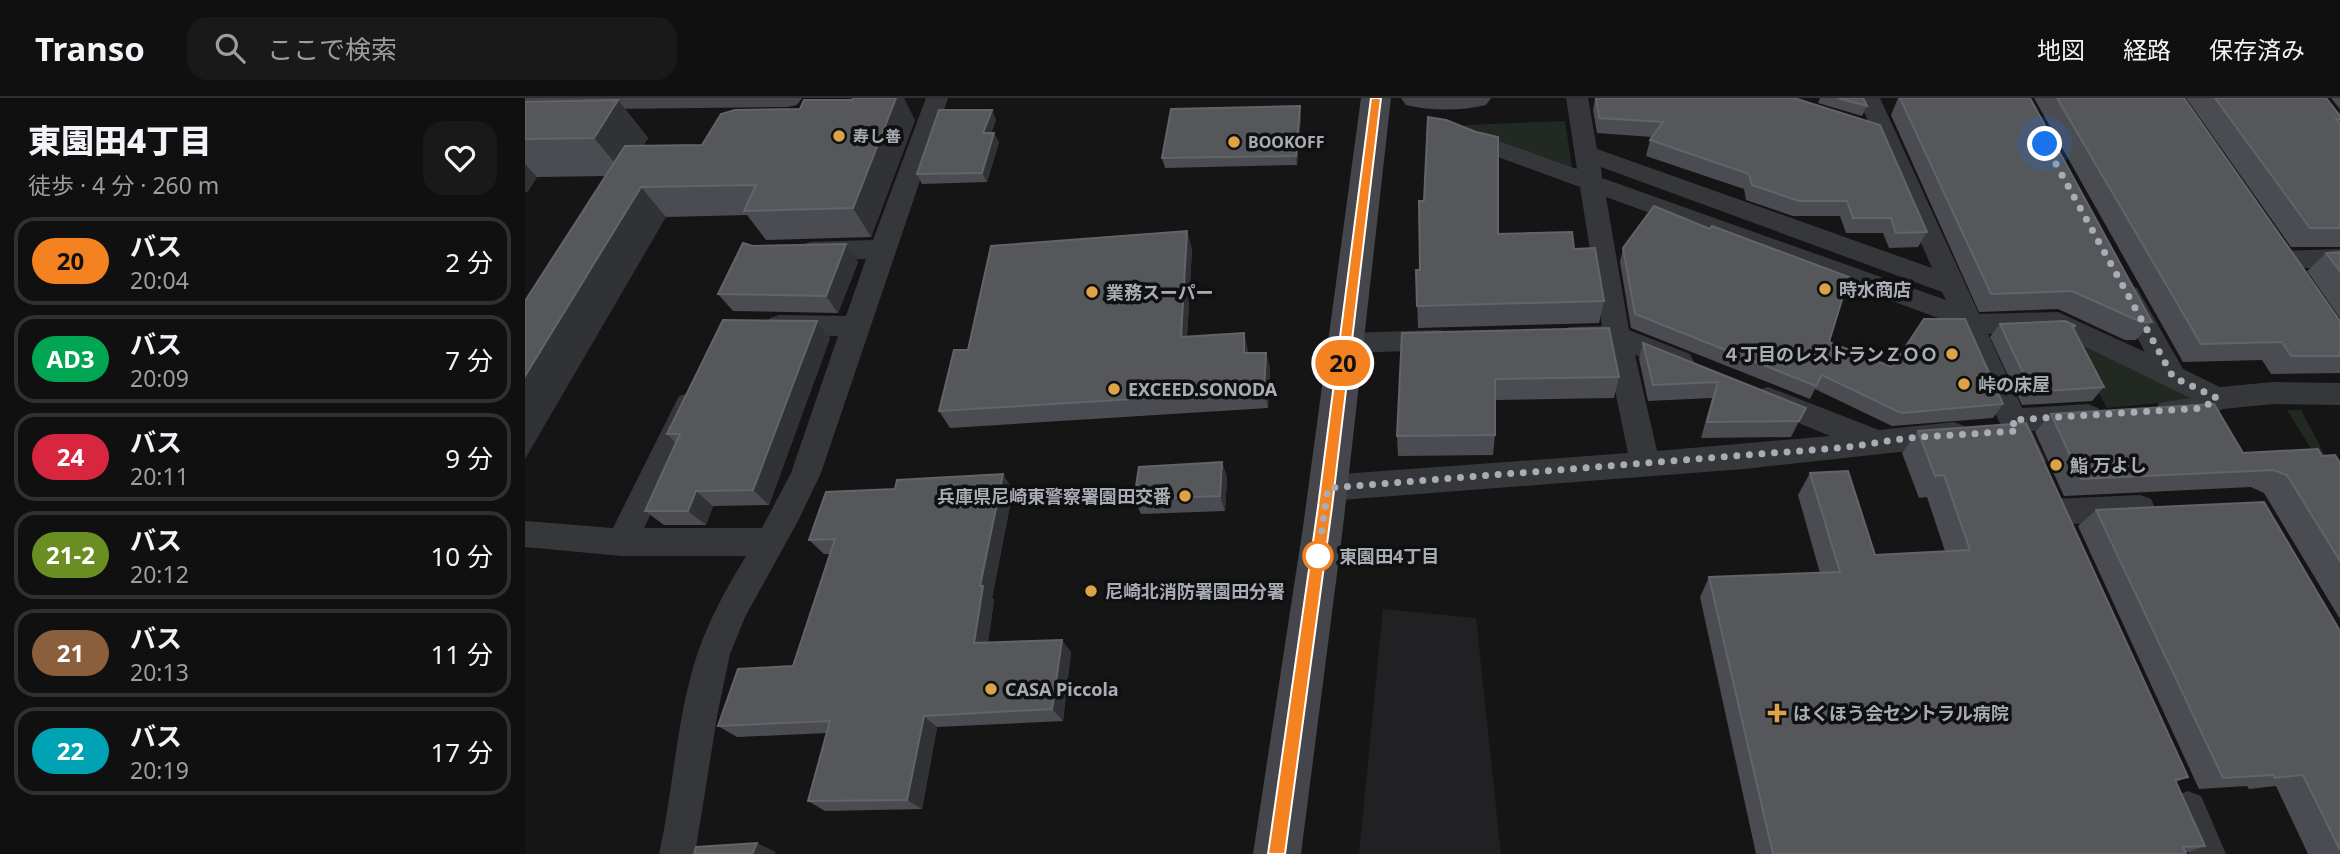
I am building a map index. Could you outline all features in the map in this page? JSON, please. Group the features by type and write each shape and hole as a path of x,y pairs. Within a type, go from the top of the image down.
{"street":[{"path":"525,101 787,98"},
{"path":"677,854 699,718 724,627 806,474 937,98"},
{"path":"1277,854 1328,488 1376,98"},
{"path":"1416,98 1476,98"},
{"path":"1577,98 1617,336 1645,462"},
{"path":"1869,98 1967,321 1999,429 2059,524 2172,506"},
{"path":"1858,125 1884,133"},
{"path":"1444,131 1967,321 2058,322 2217,398"},
{"path":"1588,154 1951,285"},
{"path":"1755,242 1766,219"},
{"path":"2267,239 2289,271 2340,258"},
{"path":"792,251 883,249"},
{"path":"2119,280 2173,377"},
{"path":"753,324 855,327"},
{"path":"1549,338 1617,336 1703,371"},
{"path":"1346,342 1467,340"},
{"path":"622,542 698,384"},
{"path":"1741,387 1877,442"},
{"path":"1328,488 1645,462 1744,457 2133,413 2203,408 2217,398 2273,393 2340,394"},
{"path":"525,534 622,542 771,541"},
{"path":"2175,779 2208,854"}],"shaded area":[{"path":"1565,121 1572,167 1467,131 1464,125"},
{"path":"2070,338 2203,399 2107,408"},
{"path":"2287,410 2301,410 2327,459 2340,460 2340,495"},
{"path":"1383,609 1476,618 1501,854 1359,854"}],"building":[{"path":"896,98 853,208 744,211 756,185 641,187 525,376 525,301 625,146 702,145 721,114 735,110 800,109 804,100"},
{"path":"1596,98 1794,98 1880,125 1927,232 1896,233 1891,218 1853,218 1847,201 1799,201 1752,185 1749,174 1650,140 1663,122 1599,118"},
{"path":"1838,98 1863,98 1867,106"},
{"path":"1900,98 2030,98 2152,322 2141,322 2072,291 1991,294"},
{"path":"2057,98 2184,98 2340,321 2340,356 2291,356 2282,342 2201,344"},
{"path":"2215,98 2326,98 2340,116 2340,119 2336,119 2340,124 2340,228 2310,228"},
{"path":"618,100 594,138 525,139 525,102"},
{"name":"BOOKOFF","path":"1300,106 1296,156 1162,158 1171,109"},
{"path":"939,110 992,110 983,133 994,133 982,173 917,174"},
{"path":"1428,117 1498,137 1498,234 1572,232 1574,249 1595,248 1604,301 1417,306 1416,270 1420,270 1419,201 1424,201"},
{"path":"1654,206 1710,229 1712,226 1849,277 1829,342 1892,367 1924,319 1965,319 2003,404 1901,413 1822,375 1816,386 1635,314 1623,248"},
{"path":"1187,231 1181,337 1244,333 1244,353 1266,353 1264,391 939,411 954,350 968,350 991,246"},
{"path":"743,243 753,246 846,244 826,296 718,294"},
{"path":"2340,252 2340,271 2326,253"},
{"path":"723,320 817,321 753,490 696,491 688,511 645,511 680,434 667,434"},
{"path":"2065,321 2076,326 2072,326 2104,387 2032,392 2000,324"},
{"path":"1609,328 1619,377 1495,379 1495,435 1397,436 1402,333"},
{"path":"1643,343 1806,408 1799,421 1707,422 1718,382 1653,385"},
{"path":"2214,404 2243,453 2318,449 2322,456 2335,455 2340,463 2340,561 2287,475 2273,470 2081,479 2051,414"},
{"path":"2026,423 2188,777 2175,780 2205,846 2183,847 2186,854 1773,854 1709,577 1840,572 1810,473 1848,471 1875,555 1970,550 1944,475 1935,476 1918,431"},
{"path":"1222,462 1220,496 1134,499 1139,467"},
{"path":"1003,474 980,586 983,586 974,643 1062,640 1052,709 924,716 907,800 808,801 830,721 718,726 738,669 793,666 835,539 809,540 826,492 895,489 897,480"},
{"path":"2264,502 2340,631 2340,850 2303,775 2223,778 2096,510"},
{"path":"757,843 752,854 694,854 696,847"}],"bus line":[{"name":"20","path":"1277,854 1374,133 1376,98"}],"place":[{"name":"寿し善","path":"839,136"},
{"name":"BOOKOFF","path":"1234,142"},
{"name":"時水商店","path":"1825,289"},
{"name":"業務スーパー","path":"1092,292"},
{"name":"４丁目のレストランＺＯＯ","path":"1952,354"},
{"name":"峠の床屋","path":"1964,384"},
{"name":"EXCEED.SONODA","path":"1114,389"},
{"name":"鮨 万よし","path":"2056,465"},
{"name":"兵庫県尼崎東警察署園田交番","path":"1185,496"},
{"name":"東園田4丁目","path":"1318,556"},
{"name":"尼崎北消防署園田分署","path":"1091,591"},
{"name":"CASA Piccola","path":"991,689"},
{"name":"はくほう会セントラル病院","path":"1777,713"}],"route":[{"path":"1318,556 1328,488 1645,462 1744,457 1849,447 1907,438 2017,431 2012,420 2203,408 2217,398 2173,377 2045,144"}]}
